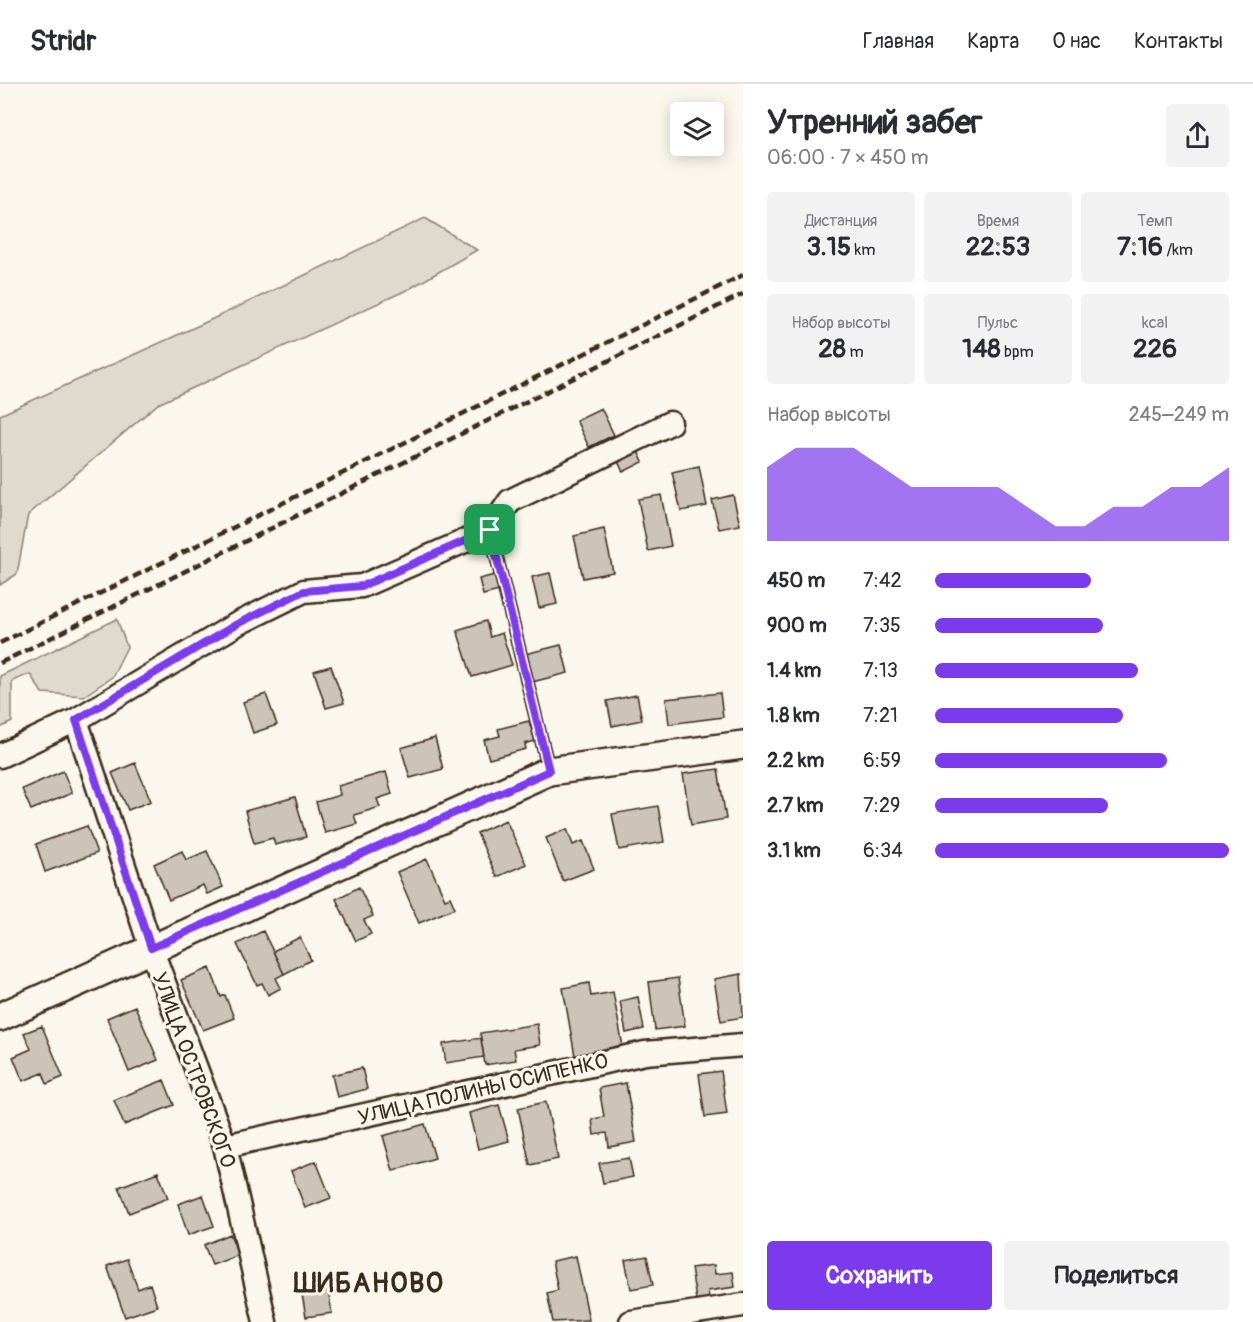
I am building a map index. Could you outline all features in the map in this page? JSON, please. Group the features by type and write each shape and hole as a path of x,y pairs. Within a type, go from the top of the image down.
{"street":[{"path":"0,756 76,720 237,624 304,591 362,586 490,530 510,501 670,423"},
{"name":"УЛИЦА ОСТРОВСКОГО","path":"76,720 151,948 225,1146 266,1322"},
{"path":"0,1017 549,771 743,745"},
{"name":"УЛИЦА ПОЛИНЫ ОСИПЕНКО","path":"225,1146 645,1053 743,1045"},
{"path":"631,1322 743,1305"}],"lane":[{"path":"490,530 549,771"}],"shaded area":[{"path":"425,218 477,250 409,289 158,404 28,515 17,574 0,585 0,415 204,323"},
{"path":"117,619 127,647 112,677 84,696 42,693 30,674 12,681 12,722 0,728 0,676"}],"building":[{"path":"601,408 614,435 589,447 576,420"},
{"path":"635,445 643,462 623,472 615,455"},
{"path":"699,466 707,506 681,511 672,472"},
{"path":"661,495 671,546 648,551 638,499"},
{"path":"733,495 740,525 719,529 712,500"},
{"path":"604,529 613,572 583,578 574,536"},
{"path":"550,573 557,604 539,608 532,577"},
{"path":"495,575 499,591 483,595 479,579"},
{"path":"486,621 490,637 502,633 512,665 472,677 457,630"},
{"path":"561,645 568,673 532,682 525,654"},
{"path":"331,666 344,703 326,708 314,671"},
{"path":"720,693 723,717 669,724 666,699"},
{"path":"266,694 277,725 253,733 243,702"},
{"path":"637,695 642,720 612,726 607,701"},
{"path":"529,721 535,741 525,744 526,749 489,759 484,740 500,736 498,729"},
{"path":"435,738 443,769 410,778 401,748"},
{"path":"135,763 151,801 128,810 112,773"},
{"path":"718,769 726,819 691,825 683,774"},
{"path":"63,771 72,793 31,810 22,789"},
{"path":"386,772 392,794 377,799 380,807 354,815 357,824 325,833 316,802 340,795 338,786"},
{"path":"295,797 306,837 275,845 273,838 254,843 245,811"},
{"path":"658,806 664,842 619,850 612,814"},
{"path":"506,820 526,864 497,877 477,833"},
{"path":"87,826 97,853 45,872 36,844"},
{"path":"567,829 573,845 583,841 594,869 563,881 546,838"},
{"path":"182,851 186,860 207,851 223,887 207,894 203,885 169,900 154,864"},
{"path":"427,859 445,899 450,897 455,908 419,923 397,872"},
{"path":"359,887 373,916 364,920 371,934 356,941 336,899"},
{"path":"263,931 284,974 276,978 281,988 268,995 262,983 257,985 237,944"},
{"path":"300,937 311,960 284,974 273,951"},
{"path":"210,968 221,997 225,995 234,1018 203,1030 181,980"},
{"path":"741,974 743,1017 721,1021 714,979"},
{"path":"678,978 685,1026 655,1030 649,982"},
{"path":"589,983 591,996 613,992 623,1047 575,1056 563,988"},
{"path":"638,997 644,1029 626,1033 620,1001"},
{"path":"135,1006 158,1060 129,1072 107,1018"},
{"path":"537,1024 540,1045 514,1049 516,1060 485,1065 480,1033"},
{"path":"42,1026 63,1077 47,1084 43,1073 23,1081 13,1057 31,1049 24,1033"},
{"path":"481,1038 484,1057 446,1063 443,1044"},
{"path":"362,1068 367,1089 337,1097 332,1075"},
{"path":"721,1071 727,1114 705,1117 699,1074"},
{"path":"164,1080 174,1105 124,1125 114,1100"},
{"path":"626,1083 636,1142 609,1147 607,1133 594,1135 592,1119 604,1117 599,1088"},
{"path":"546,1102 558,1159 530,1165 518,1108"},
{"path":"499,1105 509,1141 478,1149 469,1113"},
{"path":"425,1124 435,1158 393,1171 383,1136"},
{"path":"629,1158 633,1177 603,1183 599,1163"},
{"path":"316,1161 331,1198 305,1208 291,1171"},
{"path":"158,1172 168,1198 129,1213 119,1187"},
{"path":"203,1195 214,1226 188,1235 178,1204"},
{"path":"230,1234 239,1255 212,1265 204,1245"},
{"path":"576,1256 589,1320 553,1322 547,1293 558,1290 552,1261"},
{"path":"647,1256 653,1285 631,1289 625,1260"},
{"path":"127,1259 138,1289 150,1284 157,1306 125,1317 107,1266"},
{"path":"714,1265 715,1274 733,1272 735,1287 708,1291 709,1298 696,1300 691,1268"},
{"path":"327,1284 332,1313 306,1317 301,1289"}],"railway":[{"path":"0,643 743,275"},
{"path":"0,663 743,294"}],"district":[{"name":"ШИБАНОВО","path":"369,1283"}],"route":[{"path":"490,530 549,771 151,948 76,720 237,624 304,591 362,586 490,530"}]}
